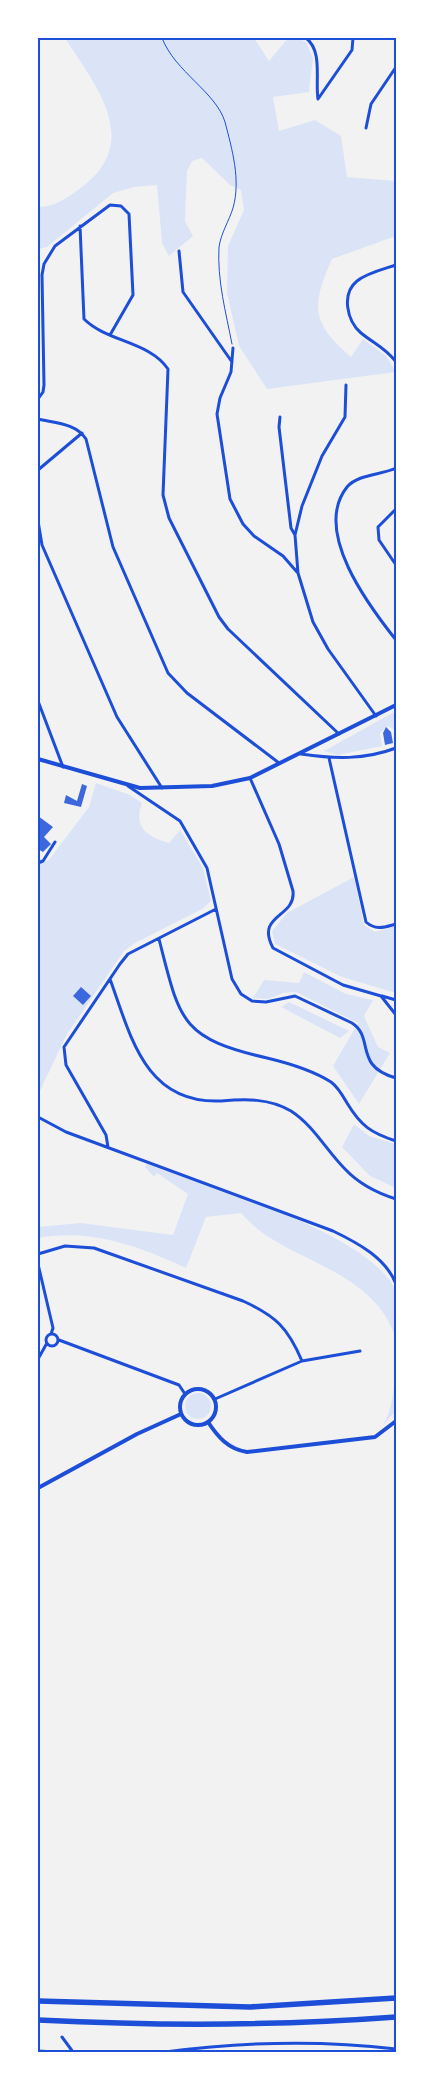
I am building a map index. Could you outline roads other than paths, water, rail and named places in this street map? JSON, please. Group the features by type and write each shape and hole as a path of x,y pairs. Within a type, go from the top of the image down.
{"highway":[{"path":"38,2001 250,2007 396,1998"},
{"path":"38,2020 123,2024 252,2025 396,2017"}],"street":[{"path":"306,38 311,41 316,53 318,99 352,50 353,38"},
{"path":"366,128 371,104 380,88 396,67"},
{"path":"39,398 44,385 42,275 44,264 55,246 110,205 121,206 129,214 133,295 110,335"},
{"path":"80,226 84,319 110,335 160,357 168,369 163,495 169,518 219,618 339,734"},
{"path":"179,251 183,292 233,364"},
{"path":"396,265 358,280 352,286 348,302 348,313 356,327 383,347 396,362"},
{"path":"233,348 233,364 217,414 230,499 243,524 254,536 283,556 298,573"},
{"path":"295,535 302,506 322,456 345,417 346,385"},
{"path":"280,417 279,427 290,519 295,535 298,573 313,622 328,649 376,716"},
{"path":"38,419 72,427 82,432 90,453 113,547 168,673 187,694 279,763"},
{"path":"38,470 82,432"},
{"path":"396,468 360,479 347,487 337,516 336,528 342,554 356,581 378,618 396,640"},
{"path":"396,509 378,527 379,540 396,565"},
{"path":"38,521 42,545 116,717 162,788"},
{"path":"38,701 63,768"},
{"path":"38,759 63,768 140,788 212,786 250,778 396,705"},
{"path":"301,754 329,758 362,758 396,748"},
{"path":"329,758 366,922 372,927 379,928 396,924"},
{"path":"250,778 280,844 294,897 291,904 269,926 268,933 273,948 344,985 396,1000"},
{"path":"125,784 180,821 207,868 232,979 241,994 248,999 262,1003 295,996 352,1023 360,1030 367,1055 373,1066 382,1073 396,1078"},
{"path":"38,863 43,861 55,842"},
{"path":"108,1147 106,1134 66,1065 64,1047 128,954 216,909"},
{"path":"158,939 178,1007 189,1024 201,1036 230,1049 293,1064 332,1083 359,1122 369,1130 396,1141"},
{"path":"110,979 142,1061 166,1086 197,1101 253,1099 282,1107 313,1129 345,1170 360,1182 379,1193 396,1199"},
{"path":"381,996 396,1016"},
{"path":"38,1118 59,1130 333,1231 359,1244 382,1262 396,1284"},
{"path":"38,1254 65,1246 94,1248 244,1301 264,1310 280,1322 290,1336 302,1361"},
{"path":"38,1264 53,1328 38,1359"},
{"path":"51,1334 56,1334 59,1340 178,1385 185,1394"},
{"path":"47,1343 55,1346 59,1340"},
{"path":"215,1400 302,1361 360,1351"},
{"path":"202,1389 208,1391 215,1400 216,1412 208,1422 198,1425 192,1424 180,1414 181,1399 190,1390 202,1389"},
{"path":"38,1488 137,1434 180,1414"},
{"path":"208,1422 217,1435 232,1448 257,1452 375,1437 396,1421"},
{"path":"62,2037 74,2052"},
{"path":"165,2052 201,2048 278,2045 361,2045 396,2049"},
{"path":"38,2051 55,2052"}]}
